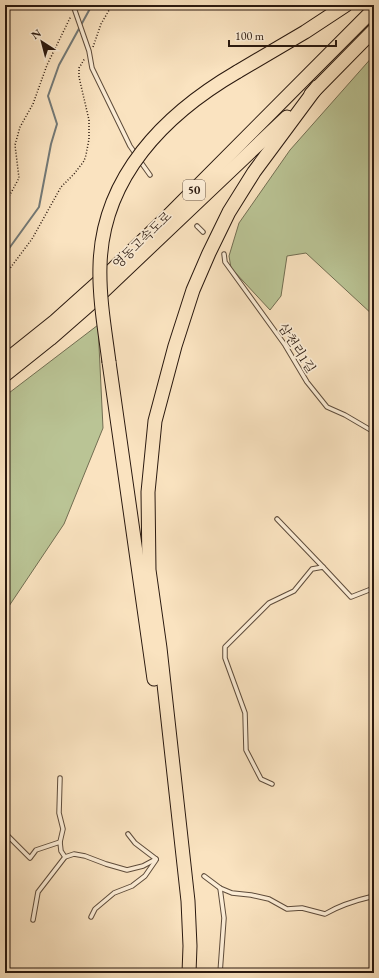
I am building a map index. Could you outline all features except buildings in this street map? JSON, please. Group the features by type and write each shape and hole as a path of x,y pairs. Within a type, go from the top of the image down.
{"highway":[{"path":"182,973 181,906 175,840 149,642 104,324 100,266 104,228 112,202 122,182 133,163 157,133 195,99 237,72 306,32 346,5"},
{"name":"영동고속도로","path":"5,361 55,321 162,222 374,9"},
{"name":"영동고속도로","path":"5,375 50,339 90,304 317,87 374,30"},
{"path":"189,973 190,946 188,901 160,648 149,570 148,492 155,421 175,346 191,297 208,253 229,212 254,172 317,87"}],"lane":[{"path":"74,7 89,51 92,68 130,146 150,175"},
{"path":"197,226 203,232"},
{"name":"삼천리1길","path":"224,254 225,262 285,345 307,382 327,407 345,415 374,432"},
{"path":"277,519 351,597 374,588"},
{"path":"272,784 261,779 246,750 245,713 225,658 225,647 269,604 294,591 312,569 323,567"},
{"path":"60,778 59,813 63,829 60,842 61,851 65,857"},
{"path":"5,832 30,858 36,850 60,842"},
{"path":"128,834 135,843 156,859"},
{"path":"33,920 38,892 65,857 74,854 85,856 127,870 143,866 156,859"},
{"path":"91,917 95,909 114,893 132,886 145,876 156,859"},
{"path":"204,876 220,888 232,893 269,899 287,909 302,908 325,914 358,900 374,896"},
{"path":"220,888 224,918 220,973"}],"path":[{"path":"5,275 32,238 61,187 84,161 89,139 88,120 79,77 79,68 93,46 101,24 112,5"},
{"path":"5,204 19,178 15,145 20,127 33,104 47,66 74,7"}],"green space":[{"path":"374,55 374,316 306,253 287,256 281,296 270,310 231,268 229,256 239,223 290,150"},
{"path":"98,325 103,428 64,524 5,612 5,396"}],"waterway":[{"path":"5,254 39,207 51,144 57,124 48,96 59,65 92,5"}]}
